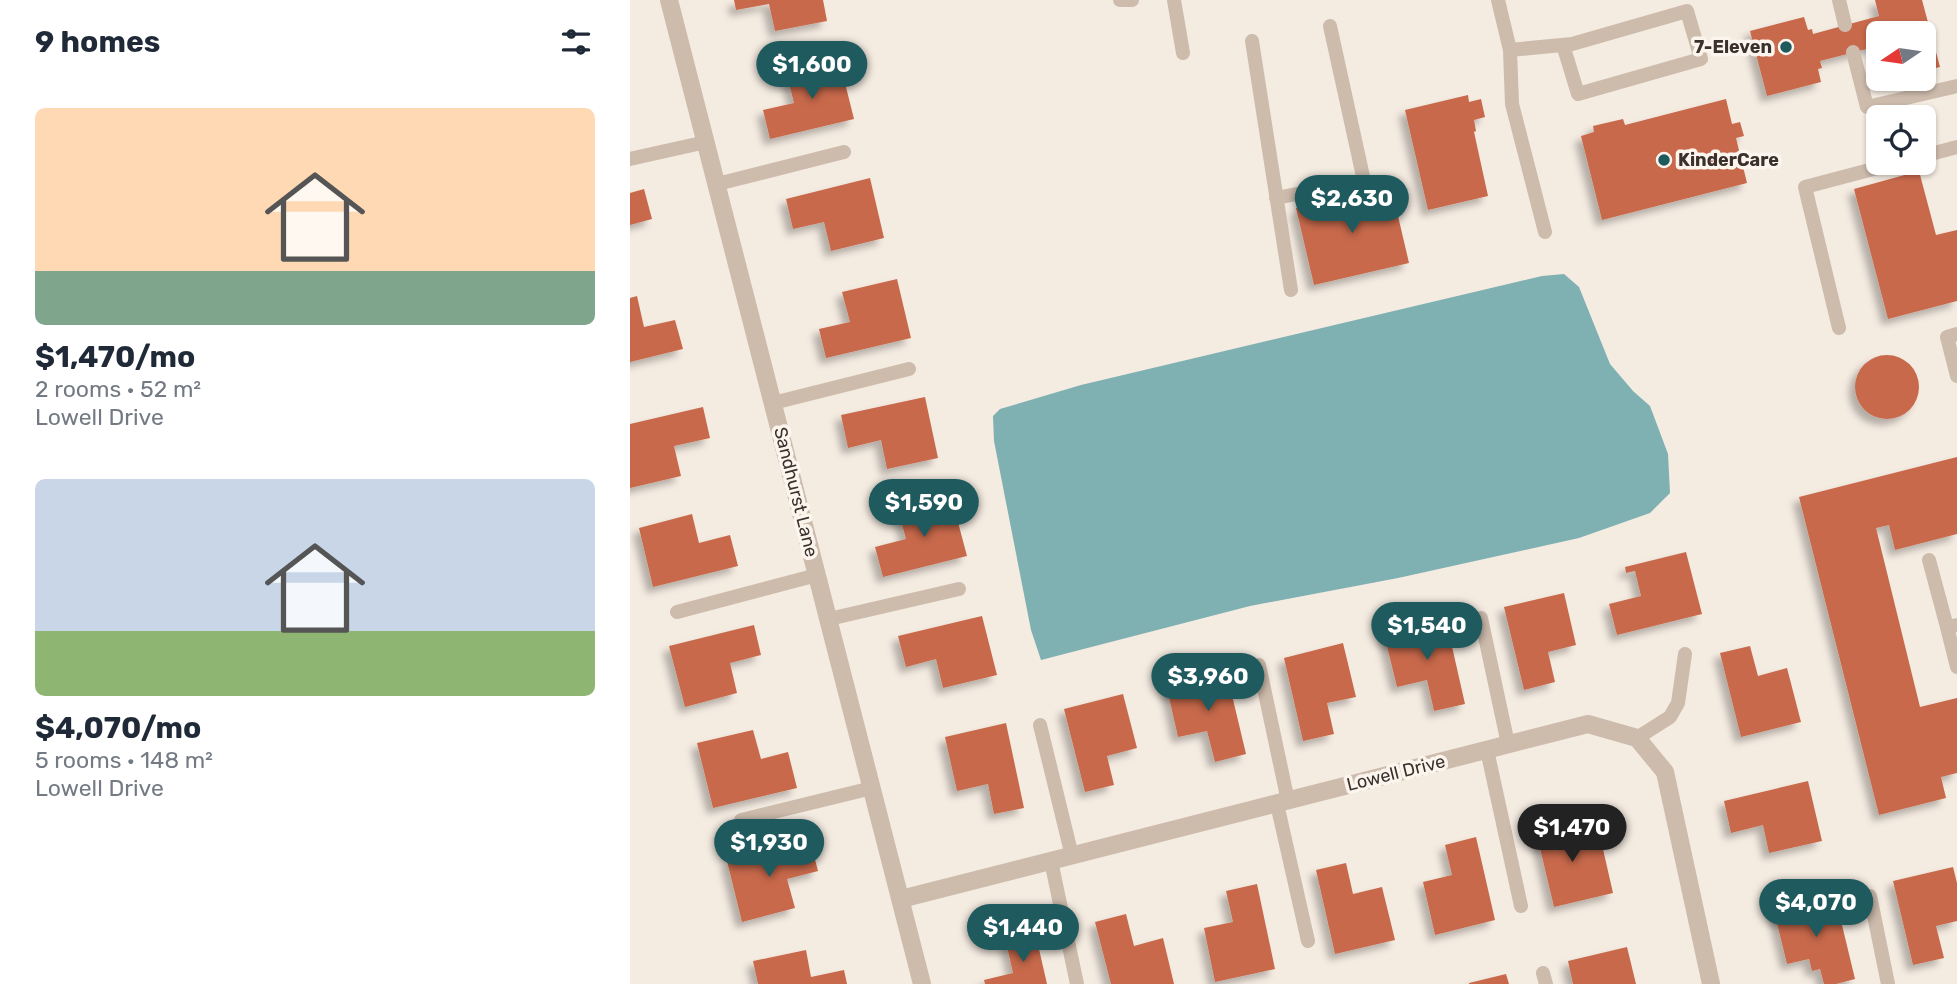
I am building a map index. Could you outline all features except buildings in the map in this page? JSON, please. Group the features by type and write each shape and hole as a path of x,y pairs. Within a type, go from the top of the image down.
{"street":[{"name":"Sandhurst Lane","path":"669,0 922,984"},
{"name":"Lowell Drive","path":"901,899 1588,724 1637,738"},
{"path":"1637,738 1665,772 1711,984"}],"lane":[{"path":"1120,0 1132,0"},
{"path":"1174,0 1182,53"},
{"path":"1499,0 1510,50 1512,104 1545,233"},
{"path":"1839,0 1845,25"},
{"path":"1510,50 1563,45 1687,10 1701,59 1578,93 1563,45"},
{"path":"1276,198 1364,181 1330,26"},
{"path":"1252,41 1291,290"},
{"path":"1853,52 1867,107 1957,86"},
{"path":"630,159 706,142"},
{"path":"1936,153 1957,147"},
{"path":"717,184 844,152"},
{"path":"1839,328 1805,187 1866,171"},
{"path":"1957,334 1947,337 1957,376"},
{"path":"773,403 909,369"},
{"path":"1929,560 1952,626 1957,667"},
{"path":"677,612 817,575"},
{"path":"829,619 959,589"},
{"path":"1481,618 1508,744"},
{"path":"1637,738 1670,717 1678,703 1685,654"},
{"path":"1259,665 1308,941"},
{"path":"1040,725 1072,856"},
{"path":"1487,750 1521,906"},
{"path":"741,820 872,788"},
{"path":"1051,861 1077,984"},
{"path":"1870,896 1888,984"}],"water":[{"path":"1564,274 1579,287 1610,364 1650,406 1668,454 1670,493 1650,513 1579,538 1398,578 1250,606 1041,660 1031,630 994,441 993,416 1000,409 1081,385 1542,276"}],"place":[{"name":"7-Eleven","path":"1786,47"},
{"name":"KinderCare","path":"1664,160"}]}
